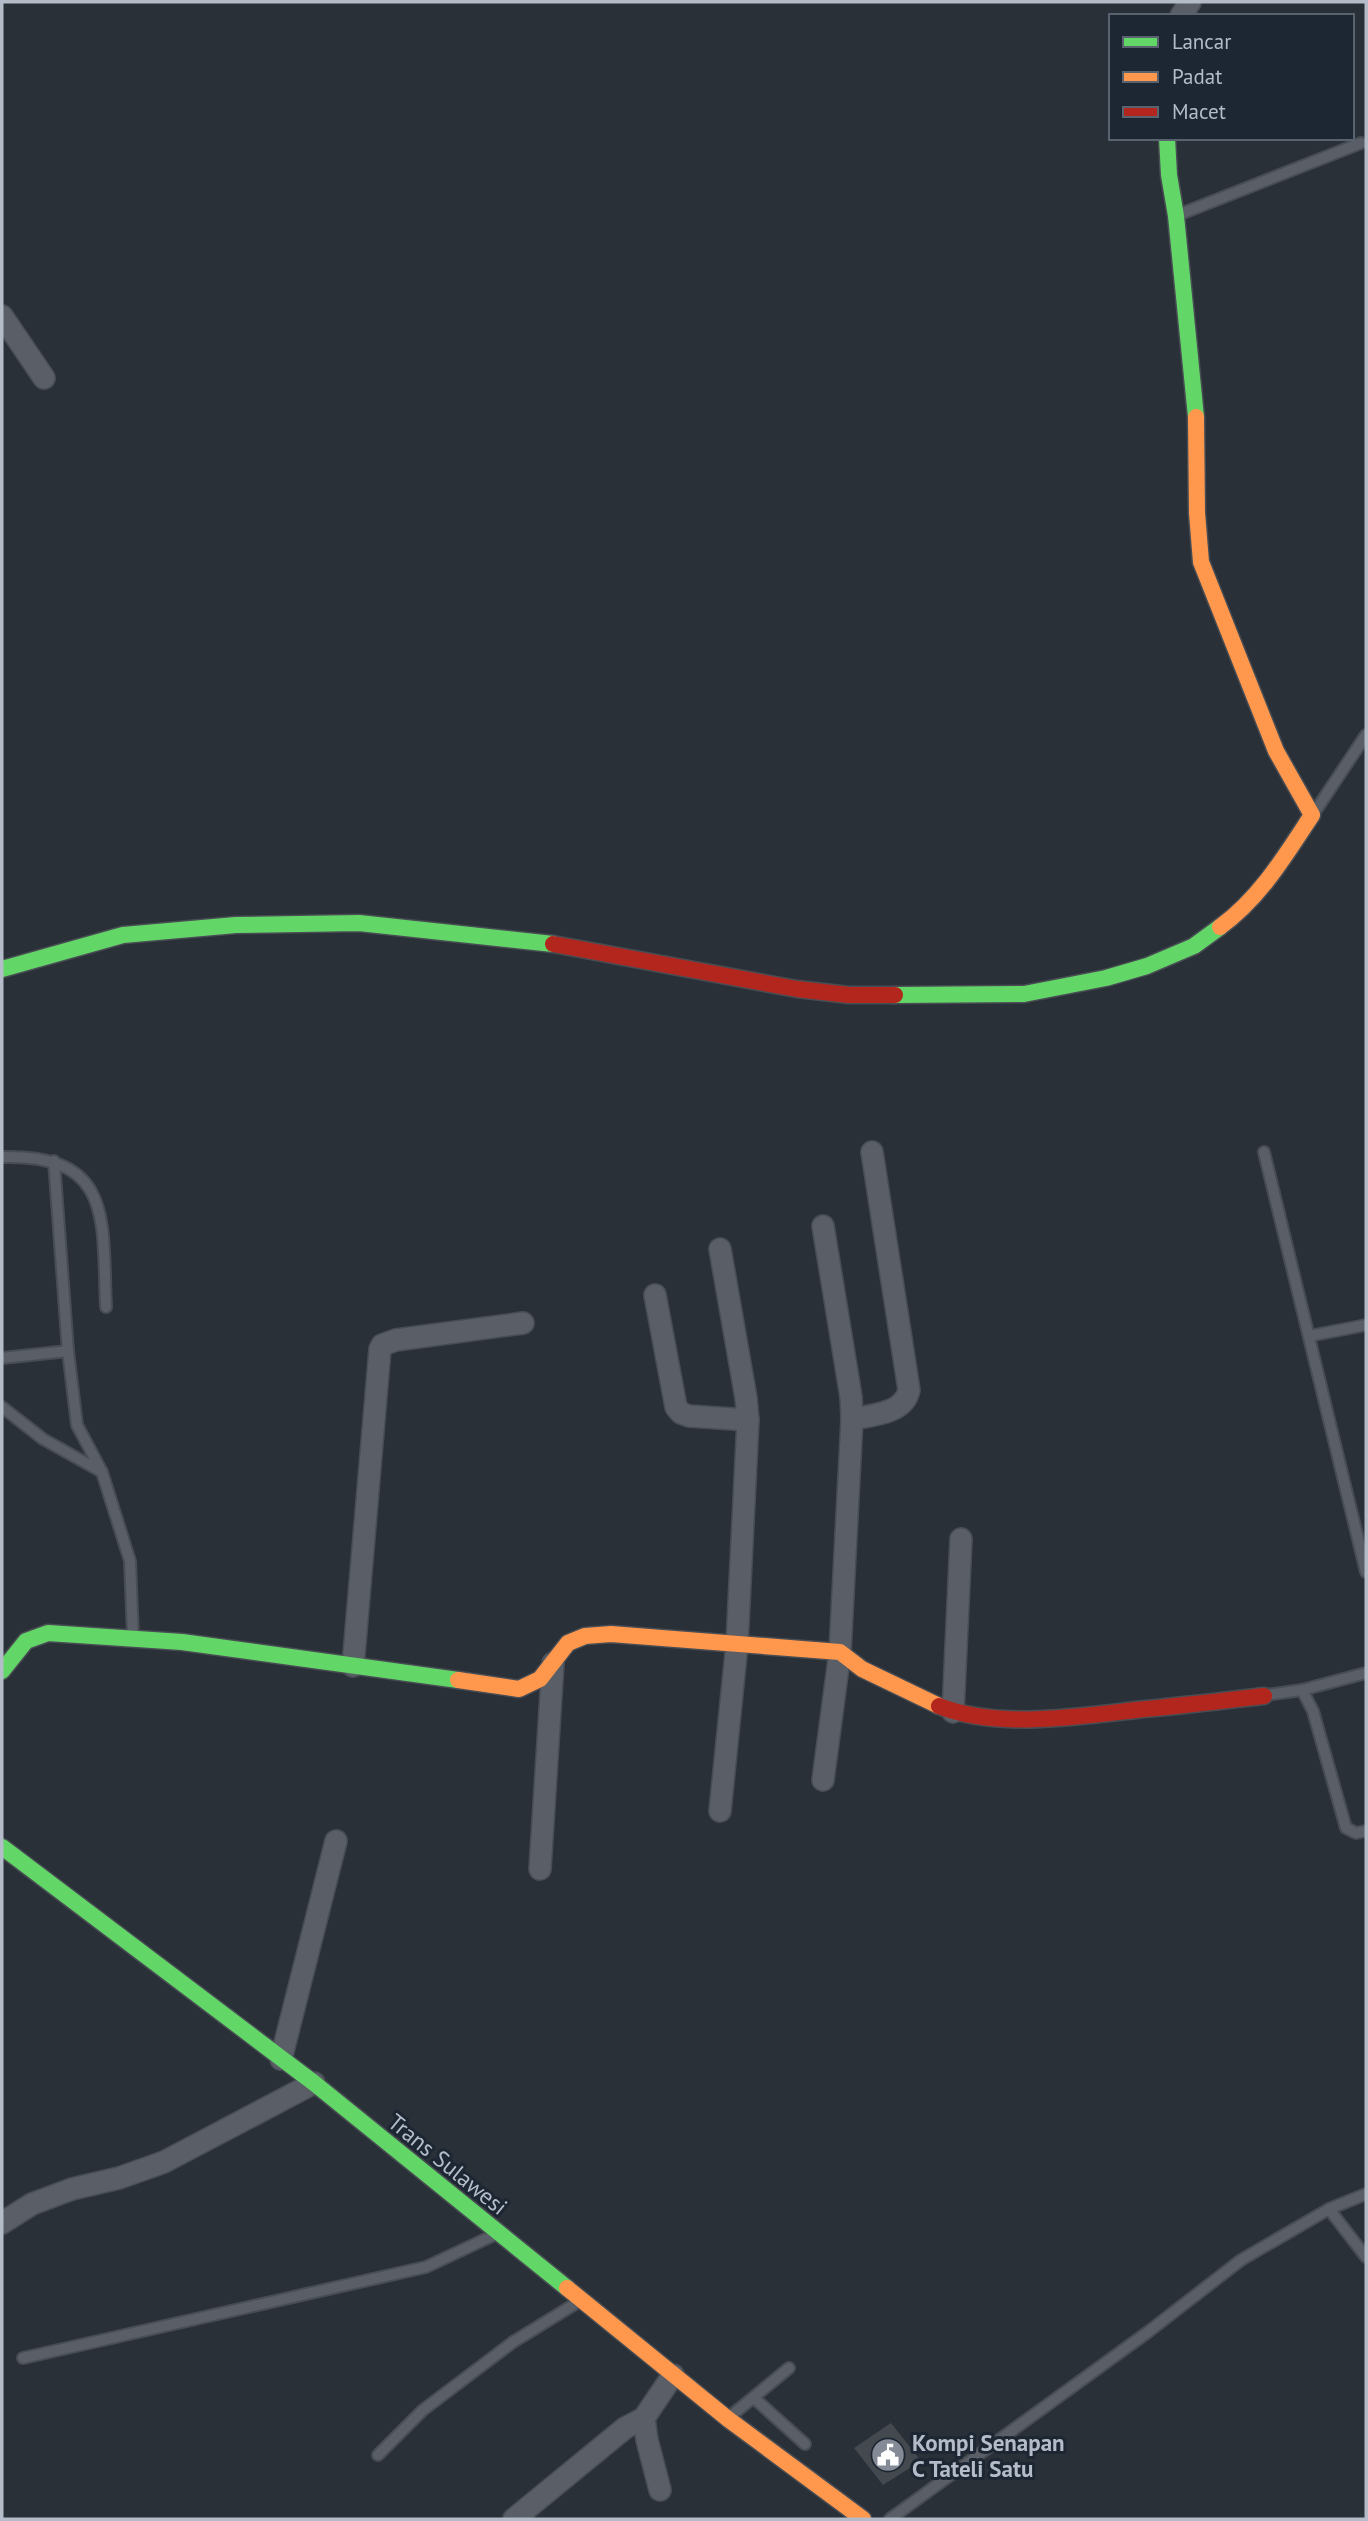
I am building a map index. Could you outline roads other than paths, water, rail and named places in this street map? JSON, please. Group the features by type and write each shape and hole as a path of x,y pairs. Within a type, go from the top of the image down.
{"main road":[{"path":"2,969 123,935 236,925 359,923 550,943 797,989 849,995 1024,994 1106,978 1147,966 1194,946 1241,912 1267,882 1312,815 1276,751 1201,562 1197,513 1198,432 1176,216 1168,175 1167,140"},
{"path":"2,1671 25,1640 34,1634 48,1633 182,1643 519,1689 531,1687 541,1680 561,1651 580,1636 611,1634 840,1653 862,1669 916,1697 953,1712 1025,1719 1264,1696"},
{"name":"Trans Sulawesi","path":"2,1847 314,2083 727,2419 863,2519"}],"street":[{"path":"2,316 44,378"},
{"path":"852,1419 892,1410 907,1398 909,1390 872,1152"},
{"path":"823,1780 840,1653 852,1419 851,1397 824,1226"},
{"path":"720,1249 747,1398 748,1420 737,1644 720,1811"},
{"path":"655,1295 676,1407 689,1416 748,1420"},
{"path":"353,1666 380,1349 382,1345 396,1340 523,1322"},
{"path":"953,1712 961,1539"},
{"path":"540,1869 553,1663"},
{"path":"281,2059 336,1841"},
{"path":"2,2223 42,2200 164,2162 314,2083"},
{"path":"514,2519 625,2428 644,2418 673,2375"},
{"path":"644,2418 660,2490"}],"lane":[{"path":"1176,216 1361,143"},
{"path":"1312,815 1366,735"},
{"path":"1264,1152 1366,1572"},
{"path":"2,1157 54,1161 77,1173 95,1195 103,1228 106,1307"},
{"path":"54,1161 68,1351 77,1425 102,1472 130,1561 133,1639"},
{"path":"1309,1336 1366,1325"},
{"path":"2,1359 68,1351"},
{"path":"2,1407 43,1439 102,1472"},
{"path":"1264,1696 1302,1690 1366,1673"},
{"path":"1302,1690 1313,1712 1346,1828 1356,1833 1366,1831"},
{"path":"890,2519 1148,2332 1241,2260 1329,2208 1366,2194"},
{"path":"1329,2208 1366,2257"},
{"path":"23,2358 426,2267 498,2234"},
{"path":"378,2455 423,2410 513,2342 581,2301"},
{"path":"727,2419 789,2368"},
{"path":"754,2398 805,2444"}],"place":[{"name":"Kompi Senapan C Tateli Satu","path":"888,2455"}]}
